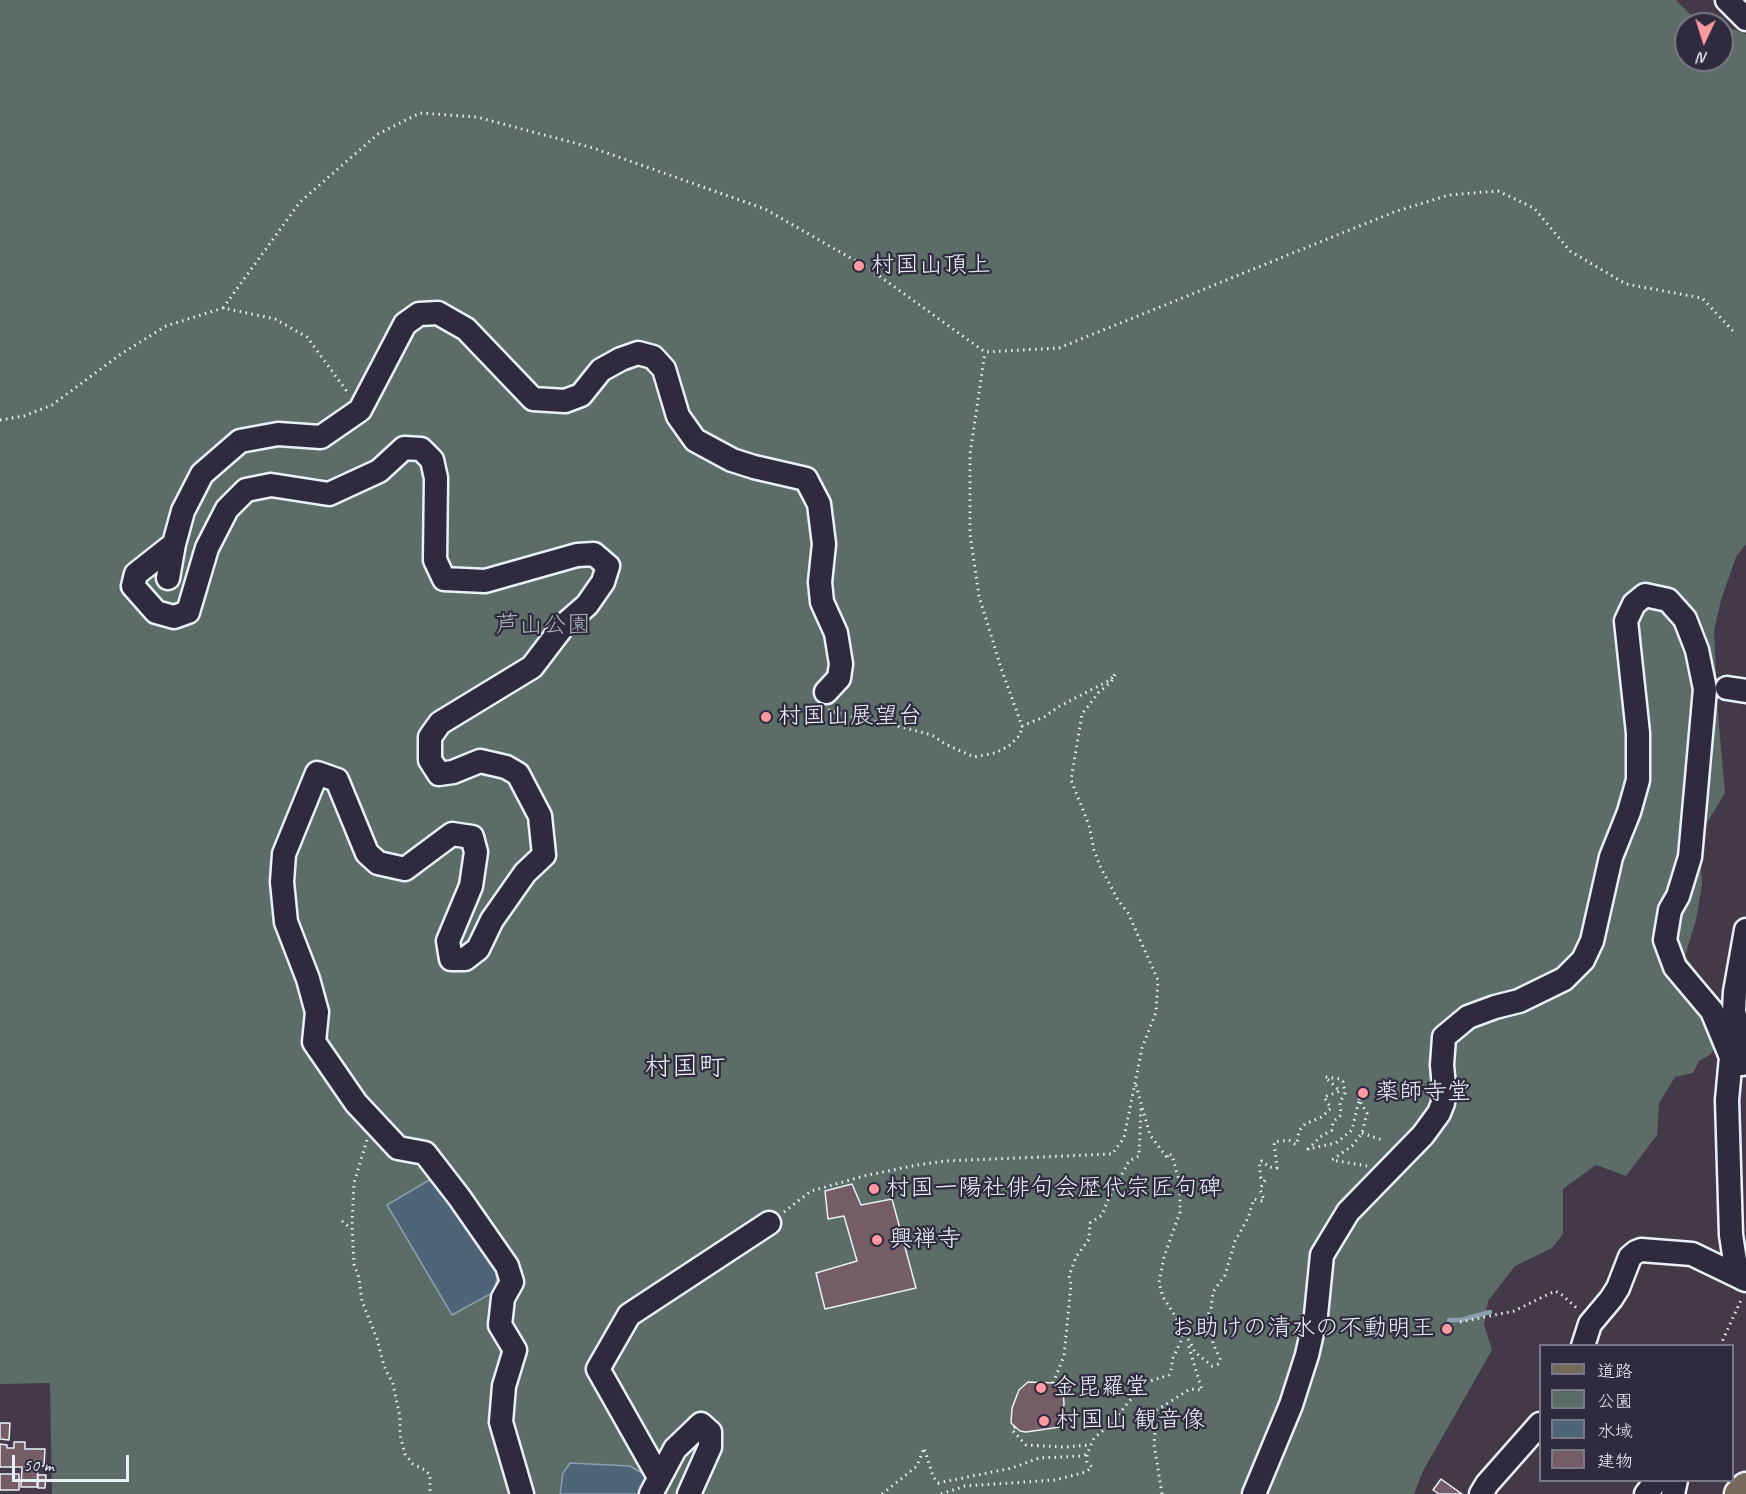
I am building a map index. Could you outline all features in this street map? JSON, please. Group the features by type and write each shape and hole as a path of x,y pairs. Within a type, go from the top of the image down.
{"main road":[{"path":"1739,1494 1746,1487"}],"street":[{"path":"1727,0 1746,19"},
{"path":"168,578 183,512 202,474 240,441 278,434 321,437 360,410 405,324 419,314 438,313 466,329 533,399 565,402 580,394 601,370 621,359 638,353 653,357 664,369 678,416 695,440 732,460 806,479 819,504 824,544 820,582 822,602 836,633 841,664 839,678 826,692"},
{"path":"174,544 136,574 133,586 156,612 174,617 188,612 207,548 227,509 246,490 271,485 329,494 379,471 404,448 421,448 432,460 436,478 435,560 444,579 485,581 577,555 594,554 609,566 603,582 587,605 564,626 532,667 440,723 430,737 430,760 439,774 453,772 480,761 506,767 518,774 540,816 544,855 525,873 492,920 478,949 465,959 451,959 448,941 471,886 476,852 472,837 452,834 405,869 378,863 368,853 337,780 317,773 284,854 282,882 286,922 308,979 317,1012 314,1042 356,1103 398,1148 425,1153 507,1266 512,1282 503,1298 500,1325 515,1350 504,1386 501,1422 522,1494"},
{"path":"1254,1494 1291,1405 1307,1355 1316,1315 1322,1255 1348,1212 1423,1135 1439,1113 1443,1103 1444,1037 1468,1017 1519,1001 1564,979 1583,960 1592,941 1611,858 1629,812 1638,780 1638,733 1626,621 1634,604 1645,596 1668,600 1685,619 1697,650 1705,689 1690,857 1678,896 1670,910 1665,939 1675,967 1712,1011 1731,1057 1728,1094 1732,1247 1744,1284"},
{"path":"1728,1094 1738,1085 1744,1069 1734,1001 1740,953 1746,930"},
{"path":"655,1485 598,1369 629,1315 769,1223"},
{"path":"1584,1344 1592,1320 1618,1288 1630,1257 1641,1250 1692,1254 1744,1284"},
{"path":"655,1485 675,1449 701,1424 710,1432 710,1447 689,1494"},
{"path":"1481,1494 1487,1484 1539,1425"},
{"path":"1646,1494 1655,1482"}],"path":[{"path":"223,308 300,202 378,134 420,113 477,117 593,148 765,209 868,268 985,352 1059,348 1394,213 1449,195 1498,191 1534,208 1570,251 1626,284 1702,298 1735,333"},
{"path":"0,420 24,416 52,405 121,354 166,326 223,308 275,319 308,337 360,410"},
{"path":"826,692 822,703 825,710 932,735 945,744 974,757 995,753 1009,746 1020,735 1022,726 979,596 970,534 970,454 985,352"},
{"path":"769,1223 811,1191 864,1176 945,1161 1112,1154 1124,1138 1142,1048 1156,1012 1158,980 1128,914 1100,866 1089,825 1071,780 1082,714 1098,692 1111,682 1115,674 1110,680 1060,705 1044,717 1022,726"},
{"path":"1136,1083 1150,1135 1168,1159 1167,1154 1172,1155 1180,1184 1180,1212 1164,1257 1159,1282 1163,1297 1195,1352 1212,1366 1218,1364 1220,1359 1213,1343 1207,1317 1213,1292 1225,1275 1235,1241 1248,1218 1254,1199 1264,1200 1260,1189 1265,1180 1261,1178 1259,1162 1262,1161 1269,1167 1278,1167 1274,1142 1288,1140 1297,1144 1299,1131 1305,1124 1322,1117 1331,1108 1324,1097 1340,1091 1325,1077 1341,1079 1343,1082 1345,1094 1340,1102 1341,1115 1334,1122 1332,1130 1320,1137 1308,1149 1336,1143 1352,1130 1361,1093"},
{"path":"1053,1383 1064,1356 1071,1284 1068,1276 1076,1257 1089,1239 1090,1224 1102,1215 1129,1161 1139,1156 1141,1107 1136,1083"},
{"path":"1359,1100 1367,1113 1362,1132 1352,1146 1332,1160 1374,1167"},
{"path":"373,1122 354,1183 352,1230 354,1264 359,1278 362,1301 377,1339 384,1366 393,1384 405,1454 413,1464 430,1475 430,1494"},
{"path":"1362,1132 1382,1140"},
{"path":"342,1221 352,1230"},
{"path":"1721,1344 1744,1284"},
{"path":"1460,1322 1514,1311 1555,1291 1561,1293 1592,1320"},
{"path":"941,1494 965,1486 1055,1480 1086,1472 1092,1467 1087,1462 1087,1454 1094,1438 1116,1419 1144,1383 1168,1375 1182,1339 1180,1330 1182,1327"},
{"path":"1162,1494 1154,1444 1157,1410 1190,1389 1202,1390 1182,1327"},
{"path":"1015,1427 1013,1431 1026,1445 1064,1447 1090,1445"},
{"path":"882,1494 917,1466 924,1448 933,1476 938,1483 1012,1468 1039,1458 1087,1454"}],"green space":[{"name":"芦山公園","path":"0,0 1676,0 1688,12 1674,12 1674,72 1734,72 1734,30 1746,34 1746,544 1736,557 1721,600 1714,631 1725,793 1705,826 1700,852 1702,885 1696,920 1685,956 1722,1006 1726,1024 1711,1054 1699,1061 1693,1073 1675,1077 1659,1103 1657,1135 1626,1176 1596,1165 1563,1189 1563,1234 1552,1248 1515,1266 1488,1301 1484,1324 1492,1350 1423,1471 1414,1494 52,1494 50,1383 0,1384"}],"water":[{"path":"436,1176 498,1274 494,1292 452,1315 387,1205"},
{"path":"570,1463 630,1466 649,1477 641,1494 560,1494 563,1473"}],"building":[{"name":"興禅寺","path":"852,1184 861,1205 892,1199 916,1288 825,1309 816,1273 857,1261 844,1216 828,1219 825,1191"},
{"path":"1028,1382 1060,1384 1063,1389 1064,1404 1060,1427 1026,1432 1020,1431 1011,1423 1012,1408 1019,1390"},
{"path":"0,1423 10,1423 9,1440 0,1439"},
{"path":"14,1442 25,1442 25,1449 45,1449 44,1466 38,1466 37,1487 21,1487 22,1467 0,1467 0,1444 7,1445 7,1448 14,1448"},
{"path":"0,1474 19,1474 19,1490 0,1490"},
{"path":"38,1475 46,1475 45,1488 38,1488"},
{"path":"1441,1479 1462,1494 1439,1494 1433,1490"}],"waterway":[{"path":"1449,1320 1461,1320 1490,1312"}],"place":[{"name":"村国山頂上","path":"859,266"},
{"name":"村国山展望台","path":"766,717"},
{"name":"薬師寺堂","path":"1363,1093"},
{"name":"村国一陽社俳句会歴代宗匠句碑","path":"874,1189"},
{"name":"興禅寺","path":"877,1240"},
{"name":"お助けの清水の不動明王","path":"1447,1329"},
{"name":"金毘羅堂","path":"1041,1388"},
{"name":"村国山 観音像","path":"1044,1421"}],"district":[{"name":"村国町","path":"685,1068"}]}
